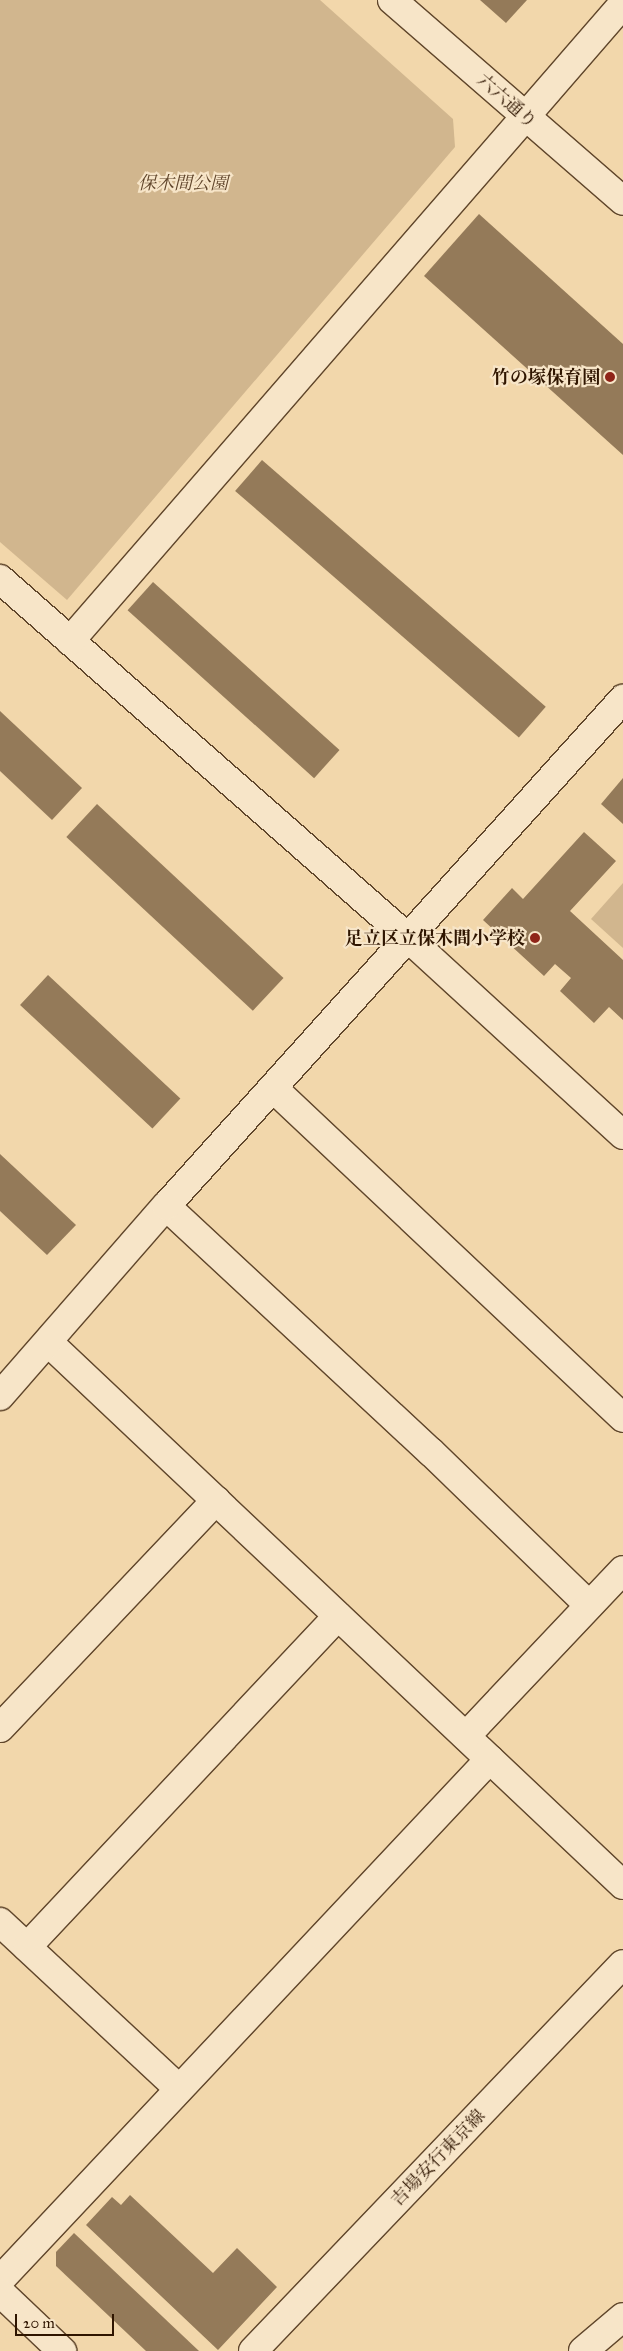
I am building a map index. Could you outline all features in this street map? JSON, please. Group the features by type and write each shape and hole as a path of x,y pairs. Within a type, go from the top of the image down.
{"street":[{"name":"六六通り","path":"392,0 623,201"},
{"path":"70,640 623,4"},
{"path":"0,579 407,937 623,1135"},
{"path":"0,1396 166,1206 623,699"},
{"path":"273,1088 623,1418"},
{"path":"166,1206 431,1452 589,1605"},
{"path":"48,1342 623,1886"},
{"path":"0,1728 216,1500"},
{"path":"466,1736 623,1570"},
{"path":"27,1947 338,1616"},
{"path":"0,2280 178,2088 490,1760"},
{"path":"0,1922 178,2088"},
{"name":"吉場安行東京線","path":"253,2351 623,1964"},
{"path":"0,2292 62,2351"},
{"path":"583,2351 623,2317"}],"green space":[{"name":"保木間公園","path":"0,0 320,0 453,119 455,147 67,600 0,542"},
{"path":"623,883 623,948 591,919"}],"building":[{"path":"480,0 527,0 506,23"},
{"path":"479,214 623,344 623,455 424,276"},
{"path":"262,460 546,707 519,738 235,491"},
{"path":"153,582 340,750 314,778 128,610"},
{"path":"0,711 82,788 52,820 0,771"},
{"path":"623,778 623,824 601,804"},
{"path":"97,804 283,978 253,1011 66,837"},
{"path":"584,832 616,861 570,911 623,960 623,1020 609,1007 594,1023 560,991 571,978 555,964 544,976 483,920 512,888 523,899"},
{"path":"48,975 180,1098 152,1128 20,1005"},
{"path":"0,1154 76,1225 47,1255 0,1211"},
{"path":"130,2195 213,2273 237,2248 277,2287 218,2350 86,2225 112,2197 121,2205"},
{"path":"74,2233 199,2351 146,2351 56,2266 56,2252"}],"place":[{"name":"竹の塚保育園","path":"610,377"},
{"name":"足立区立保木間小学校","path":"535,938"}]}
